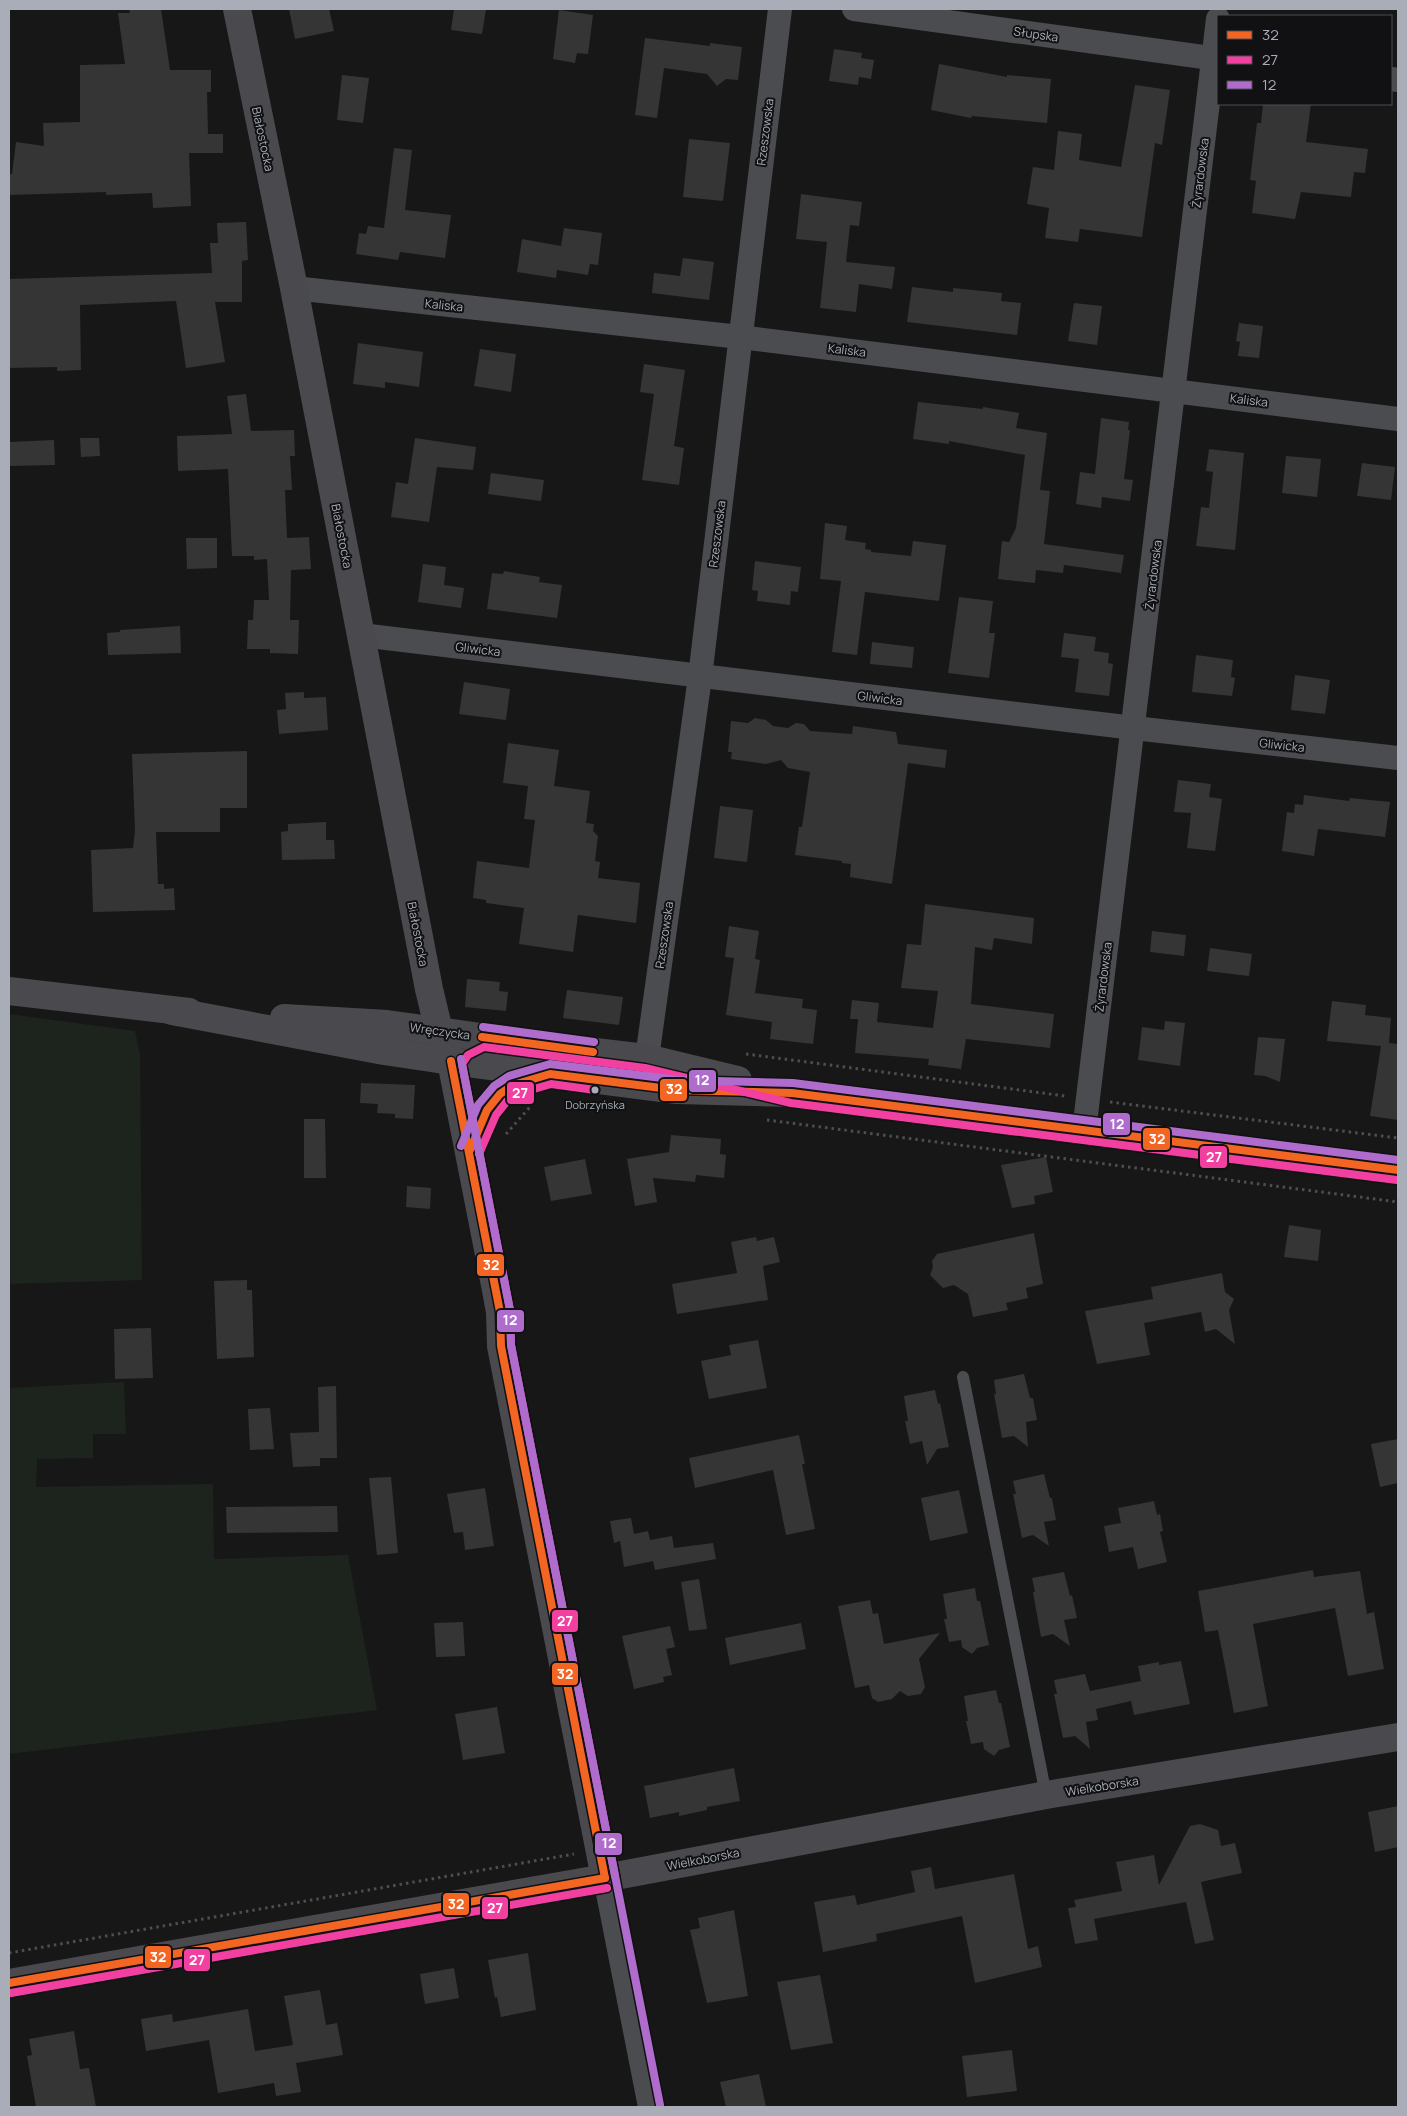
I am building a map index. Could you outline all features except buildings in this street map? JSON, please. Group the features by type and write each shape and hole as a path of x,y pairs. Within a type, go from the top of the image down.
{"street":[{"name":"Białostocka","path":"237,9 294,288 398,832 439,1031 452,1062"},
{"name":"Rzeszowska","path":"648,1058 700,676 780,9"},
{"name":"Słupska","path":"854,9 1216,59"},
{"name":"Żyrardowska","path":"1084,1131 1217,38"},
{"name":"Kaliska","path":"294,288 740,337 1398,419"},
{"name":"Gliwicka","path":"361,634 1134,728 1398,758"},
{"name":"Wręczycka","path":"9,991 172,1011 387,1024 648,1058 792,1093"},
{"name":"Wręczycka","path":"172,1011 384,1052 452,1062 677,1090 792,1093 1398,1170"},
{"path":"482,1037 462,1048 452,1062 500,1312 501,1346 650,2107"},
{"path":"470,1150 487,1110 500,1094 513,1085 550,1074"},
{"name":"Wielkoborska","path":"9,1983 605,1878 1046,1795 1398,1737"}],"lane":[{"path":"963,1377 1046,1795"}],"path":[{"path":"743,1054 1066,1096"},
{"path":"1104,1101 1398,1138"},
{"path":"759,1119 1398,1202"},
{"path":"9,1953 574,1854 578,1848"}],"shaded area":[{"path":"9,1014 135,1031 140,1055 142,1280 9,1284"},
{"path":"124,1382 126,1434 93,1434 93,1458 37,1459 36,1487 213,1484 214,1559 348,1555 377,1710 9,1754 9,1388"}],"transit line":[{"name":"12","path":"483,1027 594,1042"},
{"name":"32","path":"482,1037 593,1052"},
{"name":"27","path":"615,1876 511,1345 510,1310 462,1064 468,1055 484,1047 645,1068 791,1103 1397,1180"},
{"name":"12","path":"461,1059 510,1310 511,1345 660,2105"},
{"name":"32","path":"451,1061 500,1312 501,1346 605,1878"},
{"name":"12","path":"461,1146 478,1105 494,1086 509,1076 550,1064 678,1080 793,1083 1398,1160"},
{"name":"32","path":"470,1150 487,1110 500,1094 513,1085 550,1074 677,1090 792,1093 1398,1170"},
{"name":"27","path":"479,1154 496,1115 507,1101 517,1094 551,1084 595,1090"},
{"name":"32","path":"9,1983 605,1878"},
{"name":"27","path":"11,1993 607,1888"}],"place":[{"name":"Dobrzyńska","path":"595,1090"}]}
